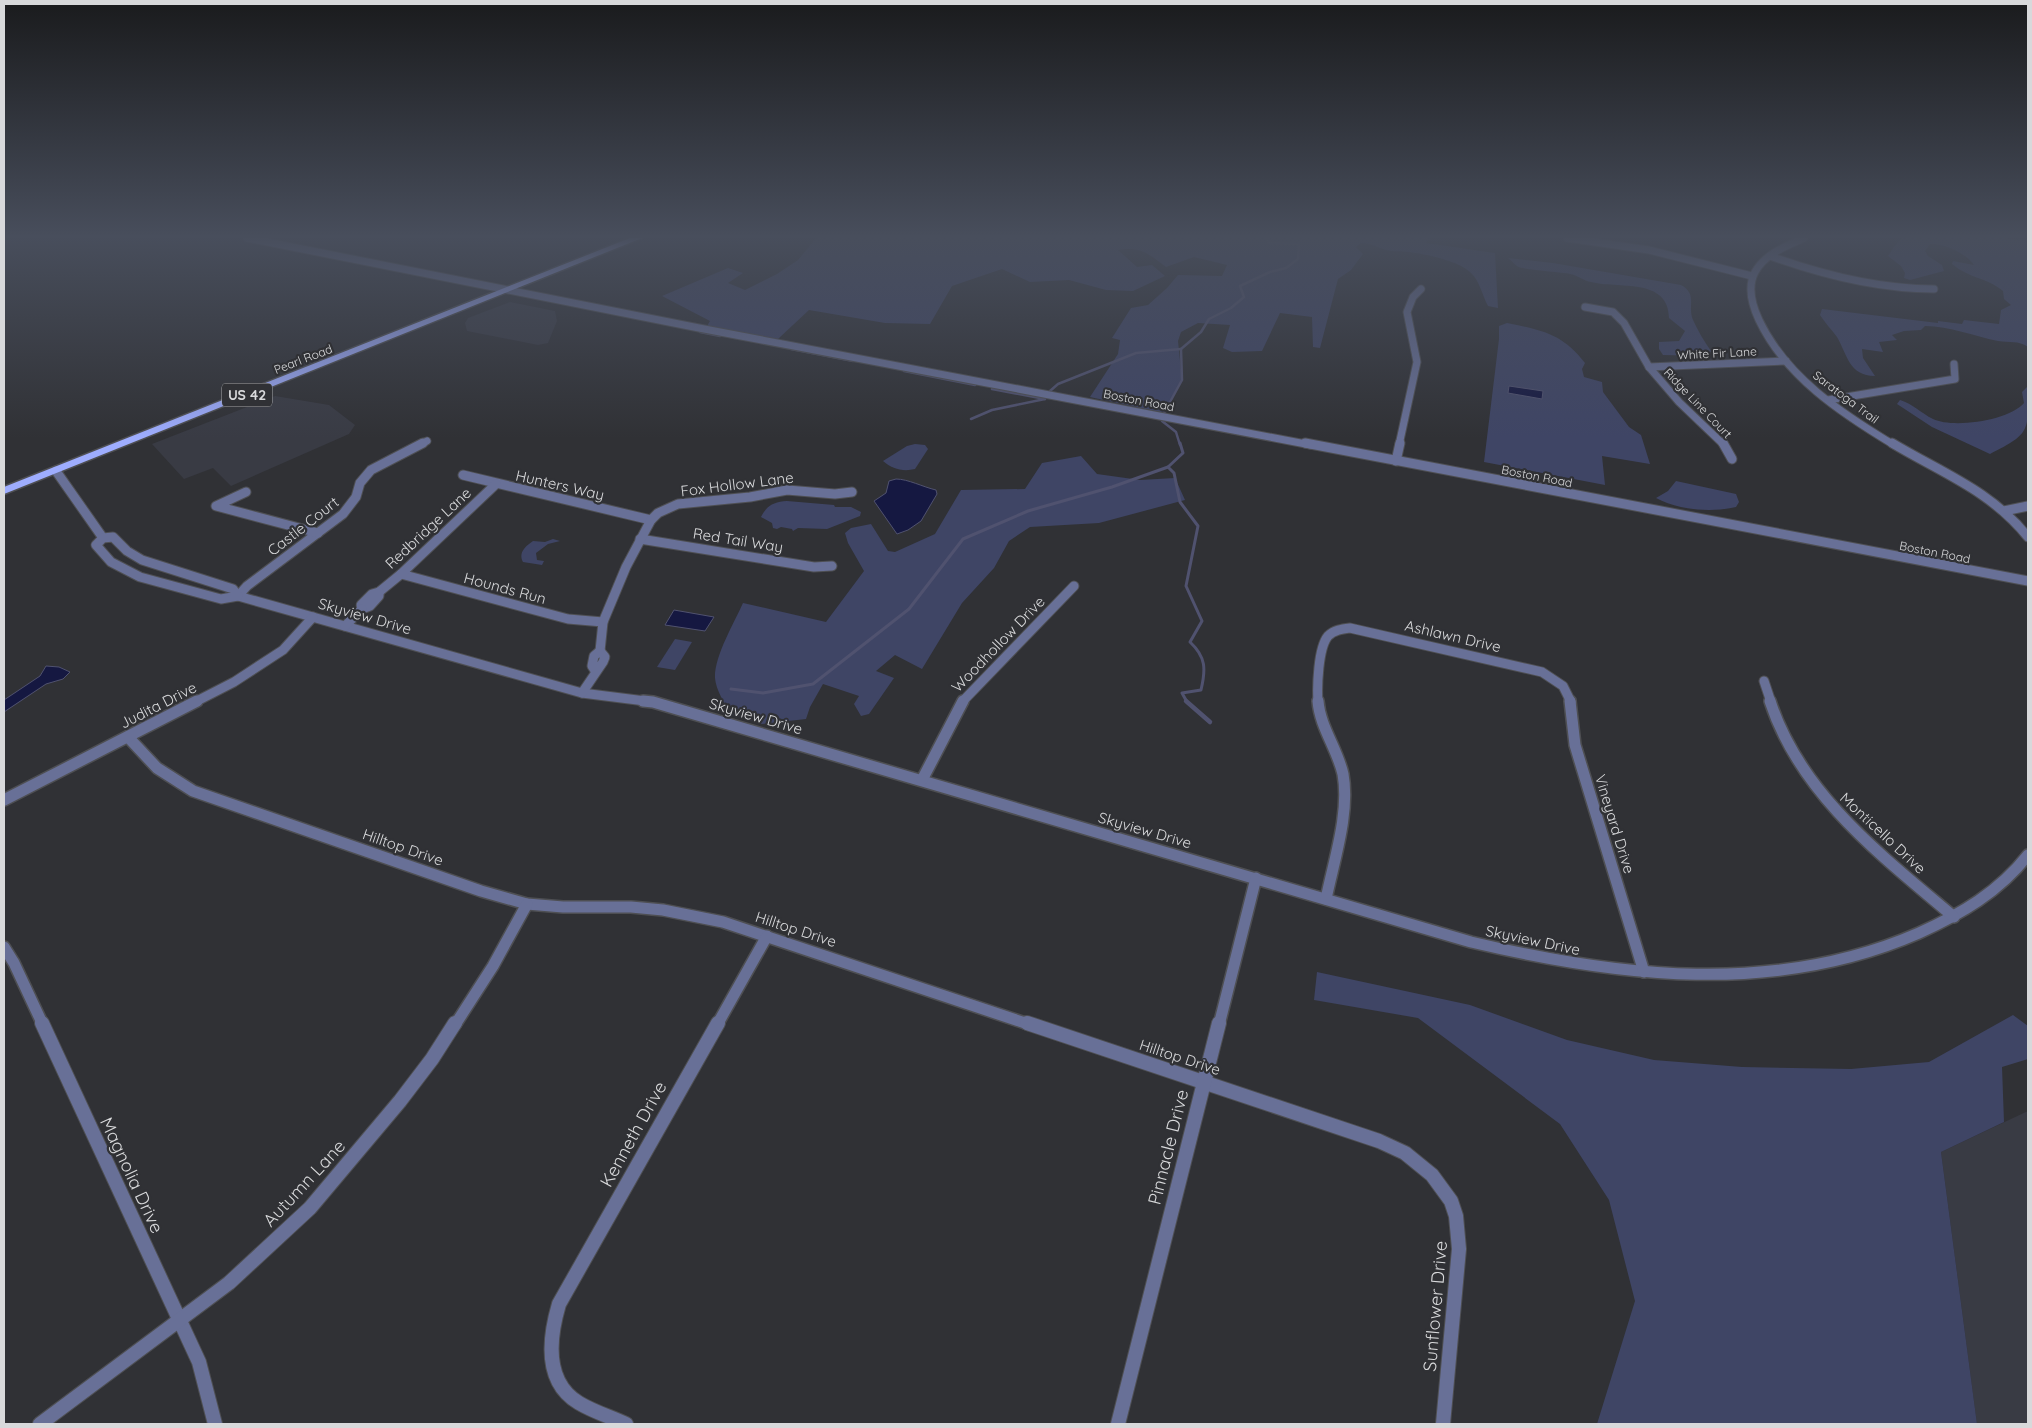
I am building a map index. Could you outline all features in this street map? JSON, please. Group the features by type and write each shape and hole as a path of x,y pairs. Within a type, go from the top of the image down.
{"main road":[{"name":"Pearl Road","path":"4,491 474,305"}],"street":[{"name":"Boston Road","path":"587,305 2028,581"},
{"path":"1396,461 1417,362 1406,312 1409,305"},
{"name":"Saratoga Trail","path":"1753,305 1757,318 1770,340 1786,361 1828,400 1876,434 1963,482 2004,510 2028,536"},
{"name":"Ridge Line Court","path":"1585,307 1613,312 1624,324 1649,367 1679,402 1722,442 1732,459"},
{"name":"White Fir Lane","path":"1649,367 1786,361"},
{"path":"1828,400 1955,379 1954,364"},
{"name":"Castle Court","path":"238,596 247,586 343,514 356,497 360,483 371,470 427,441"},
{"name":"Skyview Drive","path":"56,470 103,538"},
{"name":"Hunters Way","path":"463,475 651,520"},
{"name":"Redbridge Lane","path":"345,626 362,609 361,605 372,594 379,592 401,574 496,484"},
{"name":"Fox Hollow Lane","path":"582,693 602,666 605,657 600,651 603,622 626,567 651,520 667,507 678,504 750,497 787,490 835,494 852,492"},
{"path":"246,492 216,506 318,533"},
{"path":"2004,510 2028,506"},
{"name":"Skyview Drive","path":"238,596 233,588 156,566 127,551 113,537 103,538 96,544 111,562 140,577 221,599 238,596 582,693 653,702 1499,949 1593,967 1703,975 1749,973 1826,963 1883,949 1918,936 1976,904 2008,880 2028,855"},
{"name":"Red Tail Way","path":"640,540 807,566 832,566"},
{"name":"Hounds Run","path":"401,574 568,619 603,622"},
{"name":"Woodhollow Drive","path":"922,780 958,707 968,694 1074,586"},
{"name":"Judita Drive","path":"4,800 216,692 260,666 283,650 313,617"},
{"name":"Ashlawn Drive","path":"1326,899 1344,811 1345,796 1339,761 1325,732 1317,696 1325,641 1333,631 1340,629 1358,630 1542,672 1563,685"},
{"name":"Monticello Drive","path":"1764,681 1777,724 1789,748 1825,799 1872,847 1954,917"},
{"name":"Vineyard Drive","path":"1563,685 1569,693 1571,701 1572,728 1575,744 1644,972"},
{"name":"Hilltop Drive","path":"128,736 141,754 154,767 193,791 481,891 527,904 663,910 723,922 1352,1131 1403,1152 1419,1162 1434,1175 1447,1193"},
{"name":"Pinnacle Drive","path":"1118,1424 1256,878"},
{"name":"Autumn Lane","path":"40,1424 180,1322 229,1283 310,1208 350,1162 432,1059 493,966 527,904"},
{"name":"Kenneth Drive","path":"626,1424 578,1402 564,1389 556,1375 551,1356 550,1342 553,1322 559,1304 766,936"},
{"name":"Magnolia Drive","path":"4,947 14,963 199,1362 215,1424"},
{"name":"Sunflower Drive","path":"1443,1424 1456,1267 1460,1250 1460,1232 1456,1213 1447,1193"}],"shaded area":[{"path":"503,305 523,305 555,311 557,321 548,343 538,345 467,331 465,323 468,318"},
{"path":"679,305 941,305 930,324 885,323 809,310 778,339 707,326 710,321"},
{"path":"1148,305 1331,305 1320,348 1313,347 1312,317 1280,313 1262,351 1232,352 1223,348 1230,325 1198,323 1181,332 1178,341 1182,380 1164,413 1090,397 1118,354 1120,340 1112,338 1131,308"},
{"path":"1498,305 1498,308 1488,306"},
{"path":"1667,305 1691,305 1693,320 1711,351 1707,356 1663,355 1659,349 1659,342 1679,341 1685,331 1669,318"},
{"path":"2011,305 2028,305 2028,347 1952,329 1925,326 1921,330 1904,331 1892,335 1897,340 1879,342 1883,352 1862,349 1863,358 1875,376 1866,375 1854,368 1837,337 1820,315 1822,309 1938,323 1938,321 1962,324 1964,320 1999,324 2001,310"},
{"path":"1507,323 1551,335 1560,339 1577,353 1585,363 1582,369 1584,377 1602,382 1603,392 1629,427 1641,435 1650,464 1602,456 1605,485 1484,462 1499,326"},
{"path":"1509,386 1543,391 1542,399 1508,393"},
{"path":"2028,386 2028,413 2025,429 2014,441 1990,454 1932,427 1897,404 1900,400 1905,402 1933,419 1942,422 1967,423 1995,418 2017,409 2024,403 2022,392"},
{"path":"275,396 329,405 355,425 349,434 231,486 213,468 184,479 152,444"},
{"path":"915,444 925,445 928,449 915,469 898,469 883,461 907,446"},
{"path":"1081,456 1097,474 1140,480 1175,478 1185,500 1099,523 1030,527 1009,541 994,568 962,603 922,669 895,655 876,671 894,678 869,714 861,716 854,704 859,696 823,684 810,707 806,719 761,724 729,714 717,687 716,670 721,650 743,603 826,622 864,571 848,543 845,533 851,528 871,524 888,551 895,552 935,534 961,490 1025,489 1042,463"},
{"path":"896,479 936,490 937,494 921,521 908,530 897,534 874,501 886,493 889,481"},
{"path":"1676,481 1736,494 1739,502 1736,507 1706,510 1684,508 1656,498 1668,491"},
{"path":"787,501 851,507 861,512 860,516 827,529 798,528 793,531 792,529 781,527 773,528 772,523 761,517 771,505"},
{"path":"553,539 560,541 548,544 536,553 537,560 544,561 542,565 523,562 522,552 530,543 533,541 545,542"},
{"path":"674,610 714,617 705,631 665,625"},
{"path":"675,639 692,642 675,670 657,667"},
{"path":"46,666 59,667 70,672 63,679 46,684 4,712 4,700 40,676"},
{"path":"1317,972 1470,1005 1567,1040 1654,1060 1742,1067 1851,1069 1929,1062 2013,1015 2028,1026 2028,1059 2002,1067 2004,1122 1941,1152 1977,1424 1597,1424 1635,1301 1609,1200 1560,1124 1418,1018 1314,1000"},
{"path":"2028,1111 2028,1424 1977,1424 1941,1152"}],"waterway":[{"path":"1181,349 1201,332 1209,319 1235,305"},
{"path":"700,332 720,336"},
{"path":"791,349 853,361"},
{"path":"1050,391 1058,384 1136,353 1181,349"},
{"path":"1164,413 1182,380 1181,349"},
{"path":"904,371 975,385"},
{"path":"971,419 992,410 1045,399 992,389"},
{"path":"1162,421 1176,432 1180,445"},
{"path":"1168,467 1183,453 1180,443"},
{"path":"731,689 763,693 813,684 909,609 963,539 1028,511 1112,487 1168,467"},
{"path":"1168,467 1174,473 1180,502 1198,526 1186,586 1202,621 1190,642 1202,658 1204,676 1201,690 1182,693 1187,702"},
{"path":"1187,702 1210,722"}]}
